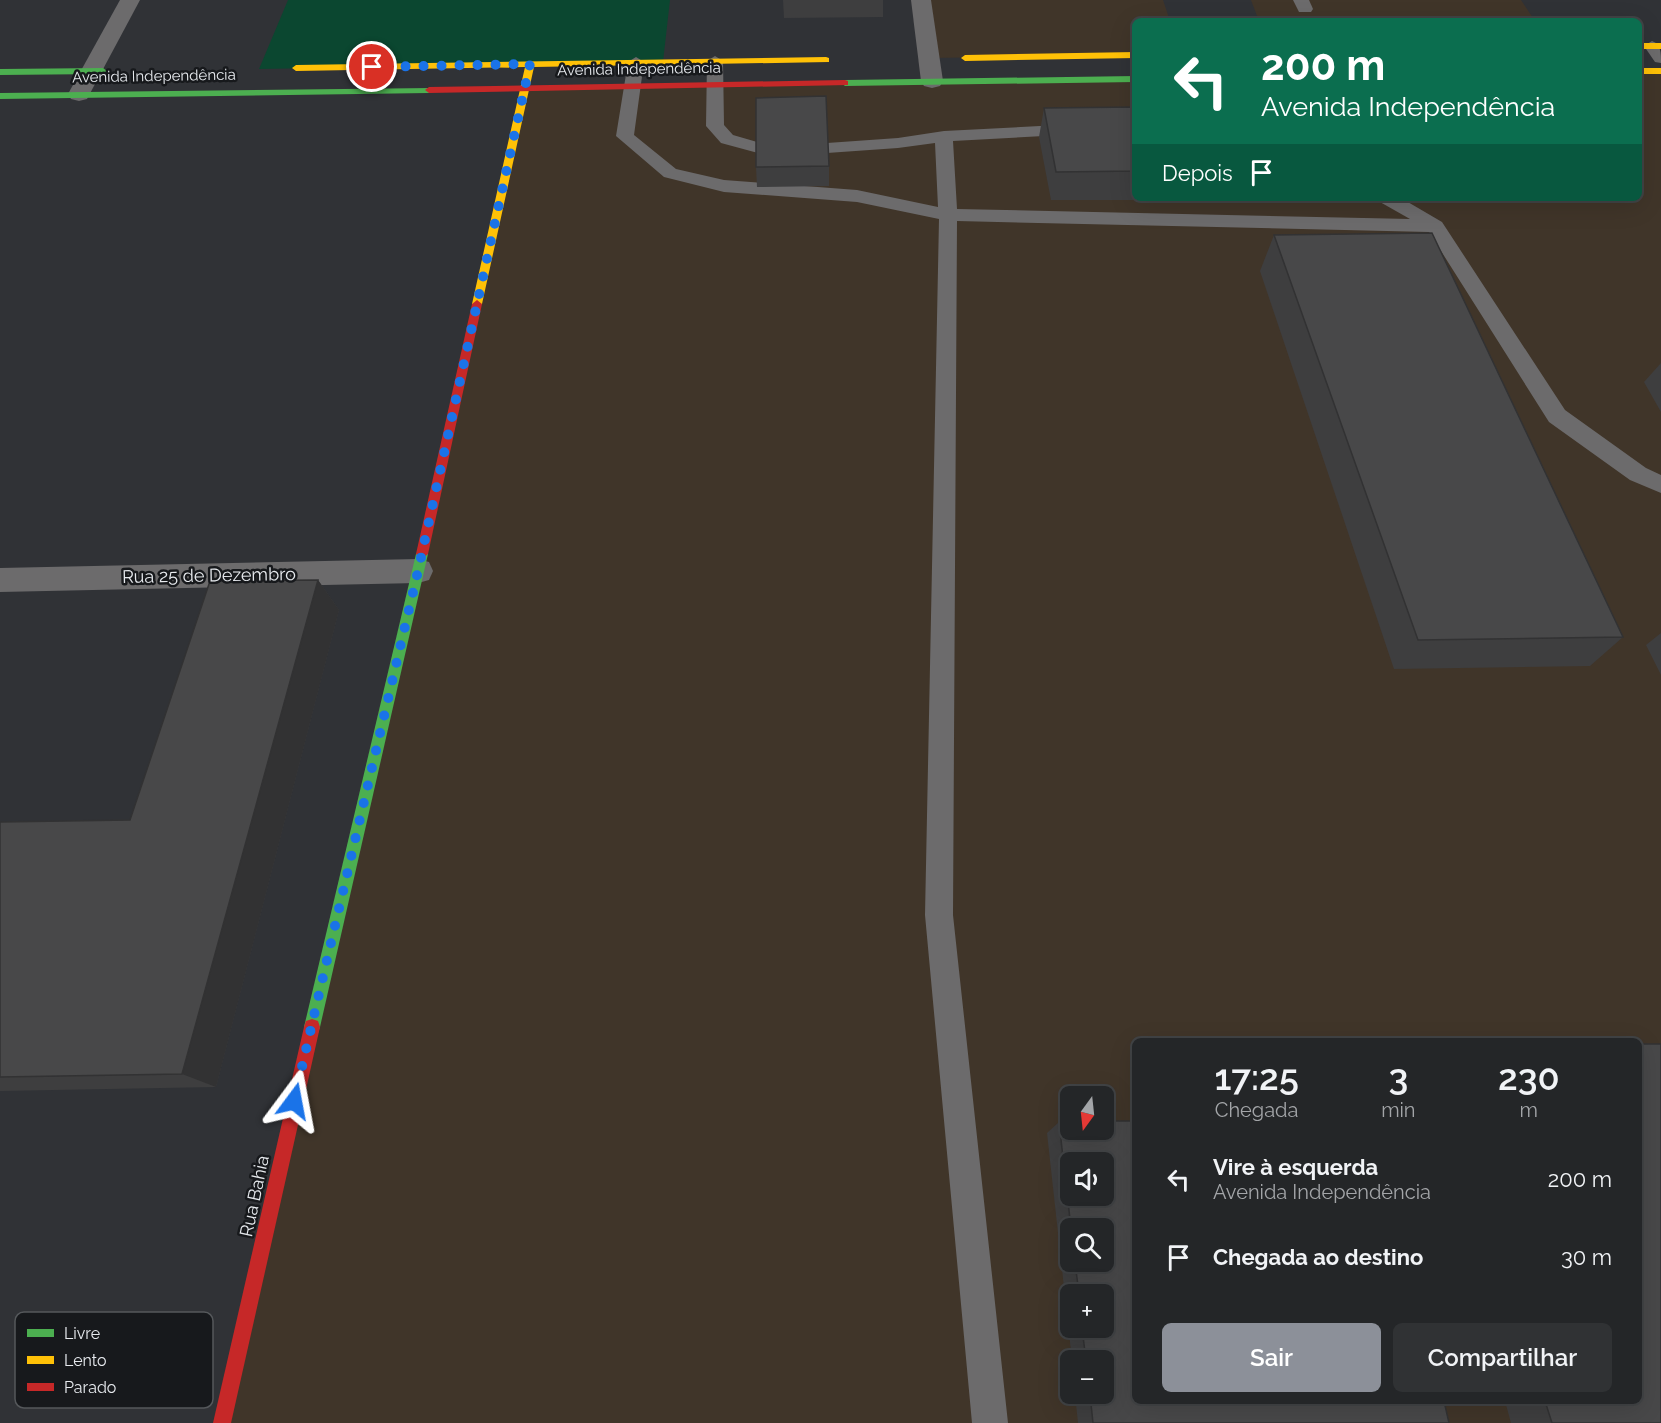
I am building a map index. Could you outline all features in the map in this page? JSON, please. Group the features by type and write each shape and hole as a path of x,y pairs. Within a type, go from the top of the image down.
{"main road":[{"path":"1113,55 1119,79"},
{"path":"934,58 1132,55"},
{"name":"Avenida Independência","path":"282,68 845,59"},
{"name":"Rua Bahia","path":"222,1423 418,571 530,64"},
{"name":"Avenida Independência","path":"0,72 115,70"},
{"path":"1642,71 1661,71"},
{"name":"Avenida Independência","path":"0,96 1132,79"}],"street":[{"path":"79,94 130,0"},
{"path":"921,0 934,58 932,81"},
{"name":"Rua 25 de Dezembro","path":"0,580 418,571"}],"lane":[{"path":"715,61 715,126 727,139 758,148"},
{"path":"636,62 630,86 625,136 669,173 724,186 857,196 948,215 1435,226"},
{"path":"827,148 898,143 944,136 1132,126"},
{"path":"944,136 948,215 939,915 990,1423"},
{"path":"1392,201 1435,226 1557,416 1638,474 1661,484"}],"shaded area":[{"path":"921,0 1163,0 1169,18 1132,18 1132,55 928,58"},
{"path":"1251,0 1521,0 1533,18 1258,18"},
{"path":"1642,71 1661,71 1661,1423 222,1423 526,88 1132,78 1132,201 1642,201"}],"green space":[{"path":"288,0 670,0 663,62 259,69"}],"building":[{"path":"826,96 829,166 756,167 756,98"},
{"path":"1132,107 1132,171 1056,172 1044,108"},
{"path":"1432,233 1623,637 1418,640 1274,235"},
{"path":"318,580 182,1074 0,1077 0,822 130,820 210,581"},
{"path":"1642,1044 1661,1044 1661,1423 1552,1423 1546,1404 1642,1404"},
{"path":"1114,1121 1132,1121 1132,1404 1445,1404 1449,1423 1093,1423 1091,1404 1114,1404 1114,1350 1085,1350 1083,1338 1114,1338 1114,1284 1078,1284 1076,1272 1114,1272 1114,1218 1070,1218 1069,1206 1114,1206 1114,1152 1062,1152 1061,1140 1114,1140"}],"traffic: fast":[{"path":"0,72 103,71"},
{"path":"845,83 1132,79"},
{"path":"0,96 429,90"},
{"path":"312,1027 422,554"}],"traffic: slow":[{"path":"1642,46 1661,46"},
{"path":"965,58 1132,55"},
{"path":"296,68 826,60"},
{"path":"477,304 530,64"},
{"path":"1642,71 1661,71"}],"traffic: jam":[{"path":"429,90 845,83"},
{"path":"422,554 477,304"},
{"path":"222,1423 312,1027"}],"route":[{"path":"294,1101 418,571 530,64 372,67"}]}
